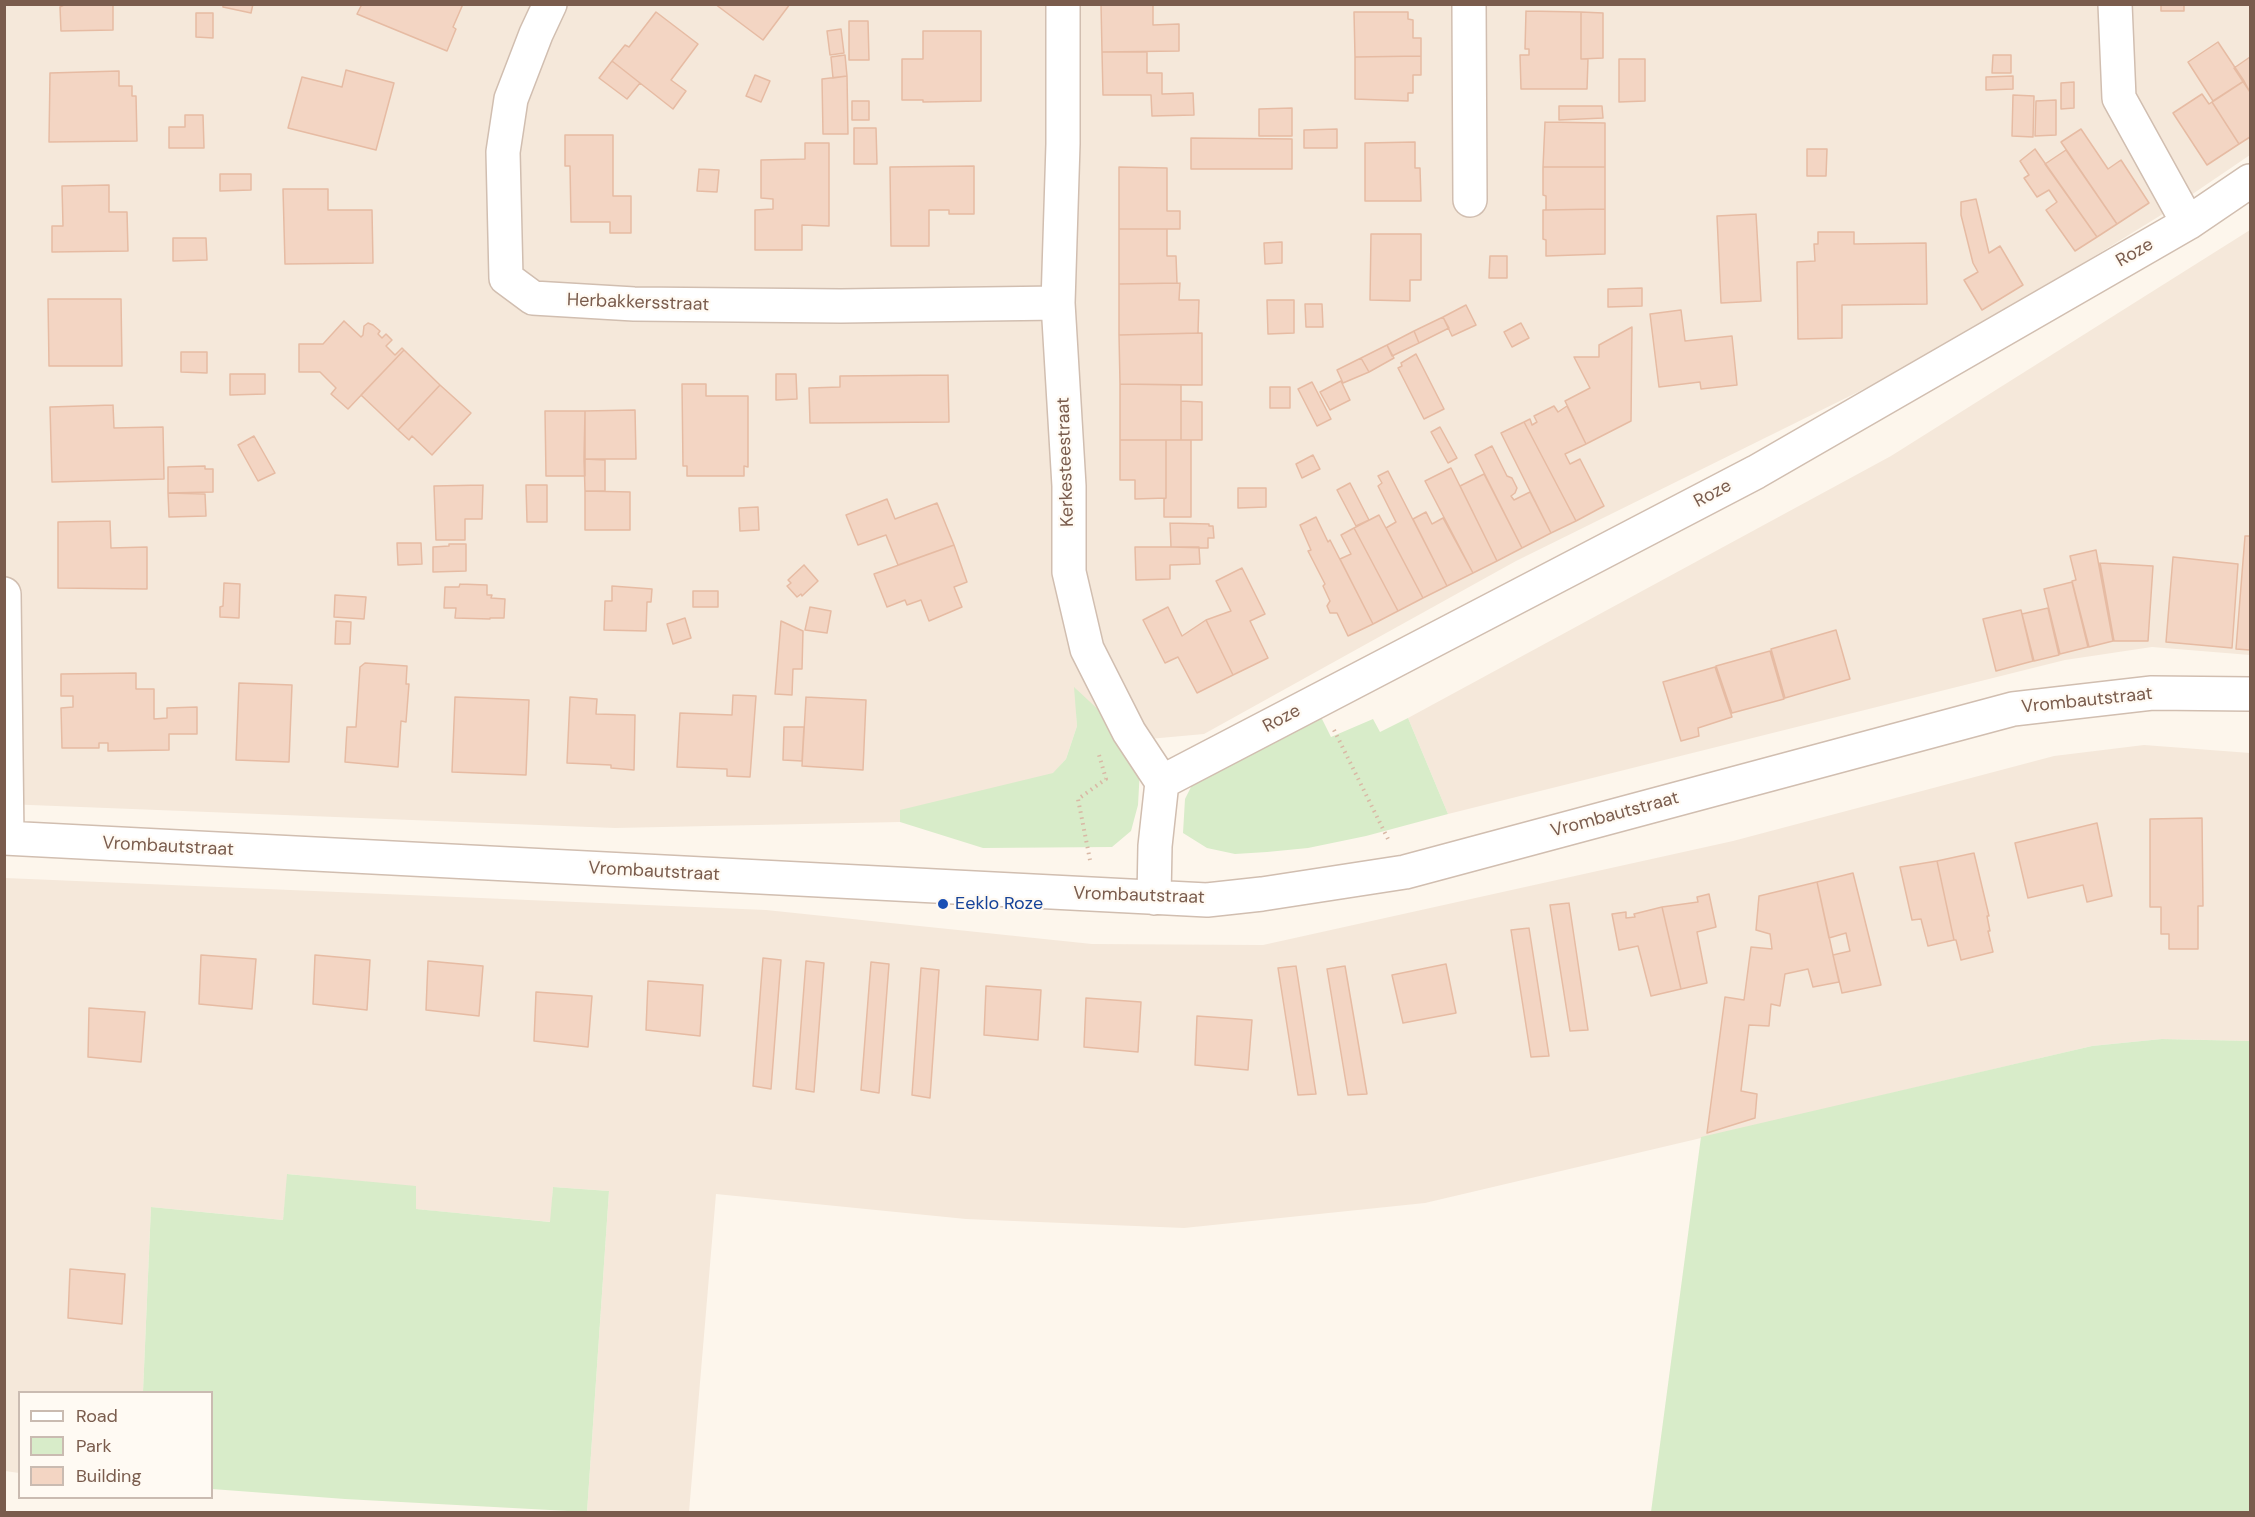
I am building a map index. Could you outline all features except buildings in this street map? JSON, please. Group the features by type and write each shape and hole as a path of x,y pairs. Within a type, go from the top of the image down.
{"street":[{"name":"Herbakkersstraat","path":"550,4 511,99 503,152 506,278 533,298 634,304 818,306 1058,303"},
{"name":"Kerkesteestraat","path":"1063,4 1064,144 1058,303 1069,486 1069,572 1087,649 1129,732 1162,782"},
{"path":"1469,4 1470,200"},
{"path":"2115,4 2119,98 2188,223"},
{"name":"Roze","path":"1162,782 1756,472 2188,223 2250,182"},
{"path":"4,594 6,838"},
{"name":"Vrombautstraat","path":"6,838 1207,900 1405,872 2013,709 2152,693 2250,694"},
{"path":"1154,898 1155,846 1162,782"}],"path":[{"path":"1318,700 1405,872"},
{"path":"1097,894 1078,799 1106,779 1098,753 1129,732"}],"shaded area":[{"path":"5,5 2250,5 2250,155 2166,212 1941,351 1516,561 1204,734 1116,742 1075,688 1077,726 1066,759 1053,774 901,812 900,822 615,828 5,804"},
{"path":"2250,230 2250,655 2152,647 2065,660 1448,814 1408,718 1891,456"},
{"path":"2144,745 2250,753 2250,1041 2162,1039 2092,1046 1425,1203 1184,1228 966,1219 716,1194 689,1512 587,1512 609,1191 553,1187 551,1222 415,1209 416,1187 288,1174 283,1220 151,1207 143,1391 18,1391 18,1473 5,1471 5,878 766,910 1092,944 1263,945 1733,841 2054,756"}],"green space":[{"path":"1074,687 1103,714 1140,769 1138,805 1131,831 1112,847 983,848 900,822 900,810 1053,773 1066,759 1077,726"},
{"path":"1320,715 1331,737 1373,719 1380,732 1408,718 1448,814 1366,836 1308,848 1267,852 1235,854 1207,848 1183,833 1185,799 1194,781"},
{"path":"2162,1039 2250,1041 2250,1512 1651,1512 1701,1137 2092,1046"},
{"path":"287,1174 416,1186 416,1209 550,1222 553,1187 609,1191 587,1512 345,1499 213,1489 213,1391 143,1391 151,1207 283,1220"}],"place":[{"name":"Eeklo Roze","path":"943,904"}]}
